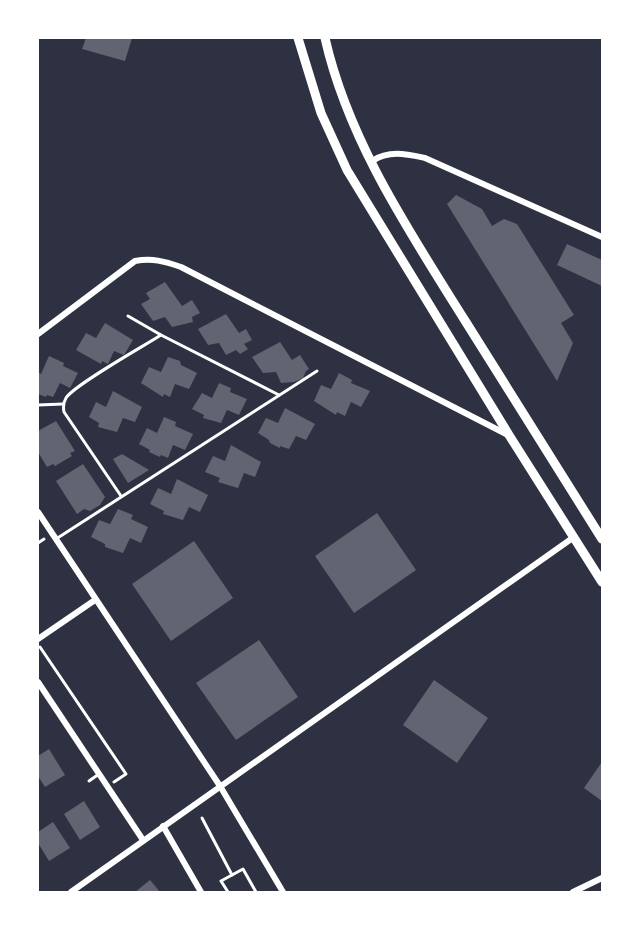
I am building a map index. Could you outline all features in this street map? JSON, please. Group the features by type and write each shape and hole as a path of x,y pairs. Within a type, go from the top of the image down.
{"main road":[{"path":"298,38 321,113 347,170 509,435 603,582"},
{"path":"325,38 352,121 425,257 603,539"}],"street":[{"path":"372,161 381,155 395,153 425,158 603,237"},
{"path":"38,334 135,261 163,260 181,267 509,435"},
{"path":"38,512 220,786 283,892"},
{"path":"71,892 574,537"},
{"path":"38,639 95,600"},
{"path":"38,682 143,840"},
{"path":"163,826 201,892"},
{"path":"573,892 603,878"}],"lane":[{"path":"128,316 279,395"},
{"path":"121,496 74,428 64,412 63,404 74,390 161,334"},
{"path":"55,540 317,371"},
{"path":"38,405 63,404"},
{"path":"89,781 99,774"}],"path":[{"path":"38,543 46,538"},
{"path":"38,644 126,774 107,785"},
{"path":"202,818 232,875"},
{"path":"228,892 221,881 243,869 256,892"}],"building":[{"path":"86,38 132,38 125,61 82,49"},
{"path":"456,195 482,209 492,226 504,219 517,224 574,315 561,323 573,343 557,381 447,204"},
{"path":"567,244 602,260 602,286 557,265"},
{"path":"165,282 182,306 192,300 200,313 192,317 193,322 172,327 165,317 153,321 141,304 150,299 146,293"},
{"path":"226,314 239,333 246,329 252,340 244,344 248,349 240,354 236,350 226,355 219,343 208,345 198,329"},
{"path":"105,323 133,340 124,355 114,351 108,364 102,361 101,364 76,350 86,333 96,338"},
{"path":"280,342 292,360 300,355 309,369 303,378 294,382 281,383 276,372 263,373 252,357"},
{"path":"49,356 78,373 70,388 60,383 53,397 38,394 38,372 41,374"},
{"path":"168,357 180,361 181,365 197,373 189,389 175,384 170,397 164,394 163,397 141,383 149,367 161,372"},
{"path":"339,373 352,380 351,383 370,391 361,407 351,402 345,416 337,412 336,415 314,401 321,385 331,389"},
{"path":"219,383 231,388 230,392 247,399 239,415 227,410 221,423 203,418 204,415 192,409 202,393 212,398"},
{"path":"113,391 142,407 135,422 123,418 117,432 98,427 99,423 89,417 96,402 106,407"},
{"path":"285,408 315,424 306,440 296,436 289,449 270,443 258,433 266,418 278,423"},
{"path":"164,417 176,422 175,426 193,434 185,450 173,445 168,458 149,452 150,450 139,444 147,428 157,433"},
{"path":"56,421 75,451 70,453 72,456 55,466 53,464 47,467 38,452 38,431"},
{"path":"231,445 261,462 255,477 244,473 238,488 218,482 220,478 205,472 213,456 225,461"},
{"path":"122,454 149,470 128,483 113,459"},
{"path":"83,464 105,497 100,505 90,511 84,509 77,514 56,481"},
{"path":"177,479 208,495 200,512 189,507 183,520 163,514 164,511 150,504 158,488 171,494"},
{"path":"118,509 133,515 131,519 148,527 141,543 130,538 123,553 105,547 105,544 91,537 99,520 110,524"},
{"path":"377,513 416,570 354,613 315,556"},
{"path":"194,541 233,598 171,641 132,584"},
{"path":"259,640 298,697 236,740 196,683"},
{"path":"434,680 488,718 457,763 403,725"},
{"path":"49,749 65,775 45,787 38,776 38,756"},
{"path":"602,762 602,801 584,788"},
{"path":"84,801 100,827 80,840 64,814"},
{"path":"53,822 70,848 49,861 38,843 38,832"},
{"path":"150,880 160,892 135,892"}]}
